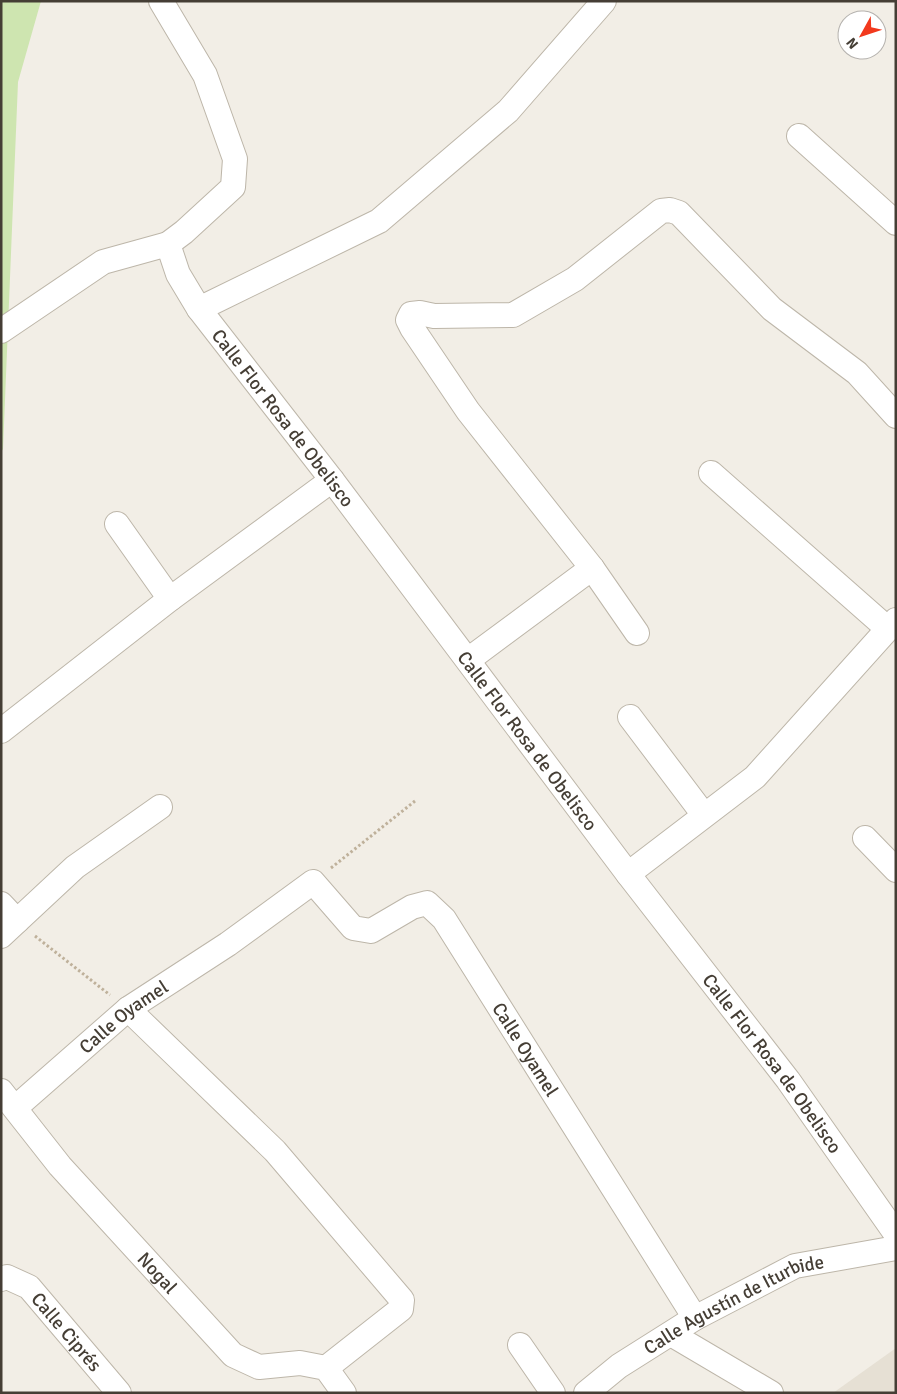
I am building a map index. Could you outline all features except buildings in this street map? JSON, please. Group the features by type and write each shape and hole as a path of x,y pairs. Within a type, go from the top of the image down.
{"street":[{"path":"1,331 103,262 168,244 184,232 233,187 235,159 204,75 162,1"},
{"path":"199,309 378,221 508,111 604,1"},
{"path":"799,136 896,223"},
{"path":"637,633 592,568 468,411 412,328 408,320 412,314 420,312 434,316 513,315 575,279 661,211 670,210 679,213 772,309 857,373 896,416"},
{"name":"Calle Flor Rosa de Obelisco","path":"168,244 178,274 199,309 332,480 628,874 788,1080 896,1234"},
{"path":"628,874 755,777 892,624 710,473"},
{"path":"1,731 170,599 332,480"},
{"path":"117,524 170,599"},
{"path":"468,660 592,568"},
{"path":"630,717 704,815"},
{"path":"1,904 9,929 75,868 160,807"},
{"path":"866,838 896,870"},
{"name":"Calle Oyamel","path":"8,1100 128,1009 228,944 313,882 353,928 371,931 412,907 428,903 444,919 695,1318"},
{"path":"128,1009 275,1150 402,1300 400,1309 326,1368 344,1393"},
{"name":"Nogal","path":"8,1100 60,1166 234,1355 259,1367 300,1363 326,1368"},
{"name":"Calle Agustín de Iturbide","path":"586,1393 618,1366 695,1318 796,1266 896,1248"},
{"name":"Calle Ciprés","path":"4,1278 29,1288 119,1393"},
{"path":"671,1334 771,1393"},
{"path":"520,1345 553,1393"}],"path":[{"path":"313,882 415,800"},
{"path":"9,929 128,1009"}],"shaded area":[{"path":"896,1348 896,1393 833,1393"}],"green space":[{"path":"1,1 41,1 18,82 3,449 1,452"}]}
